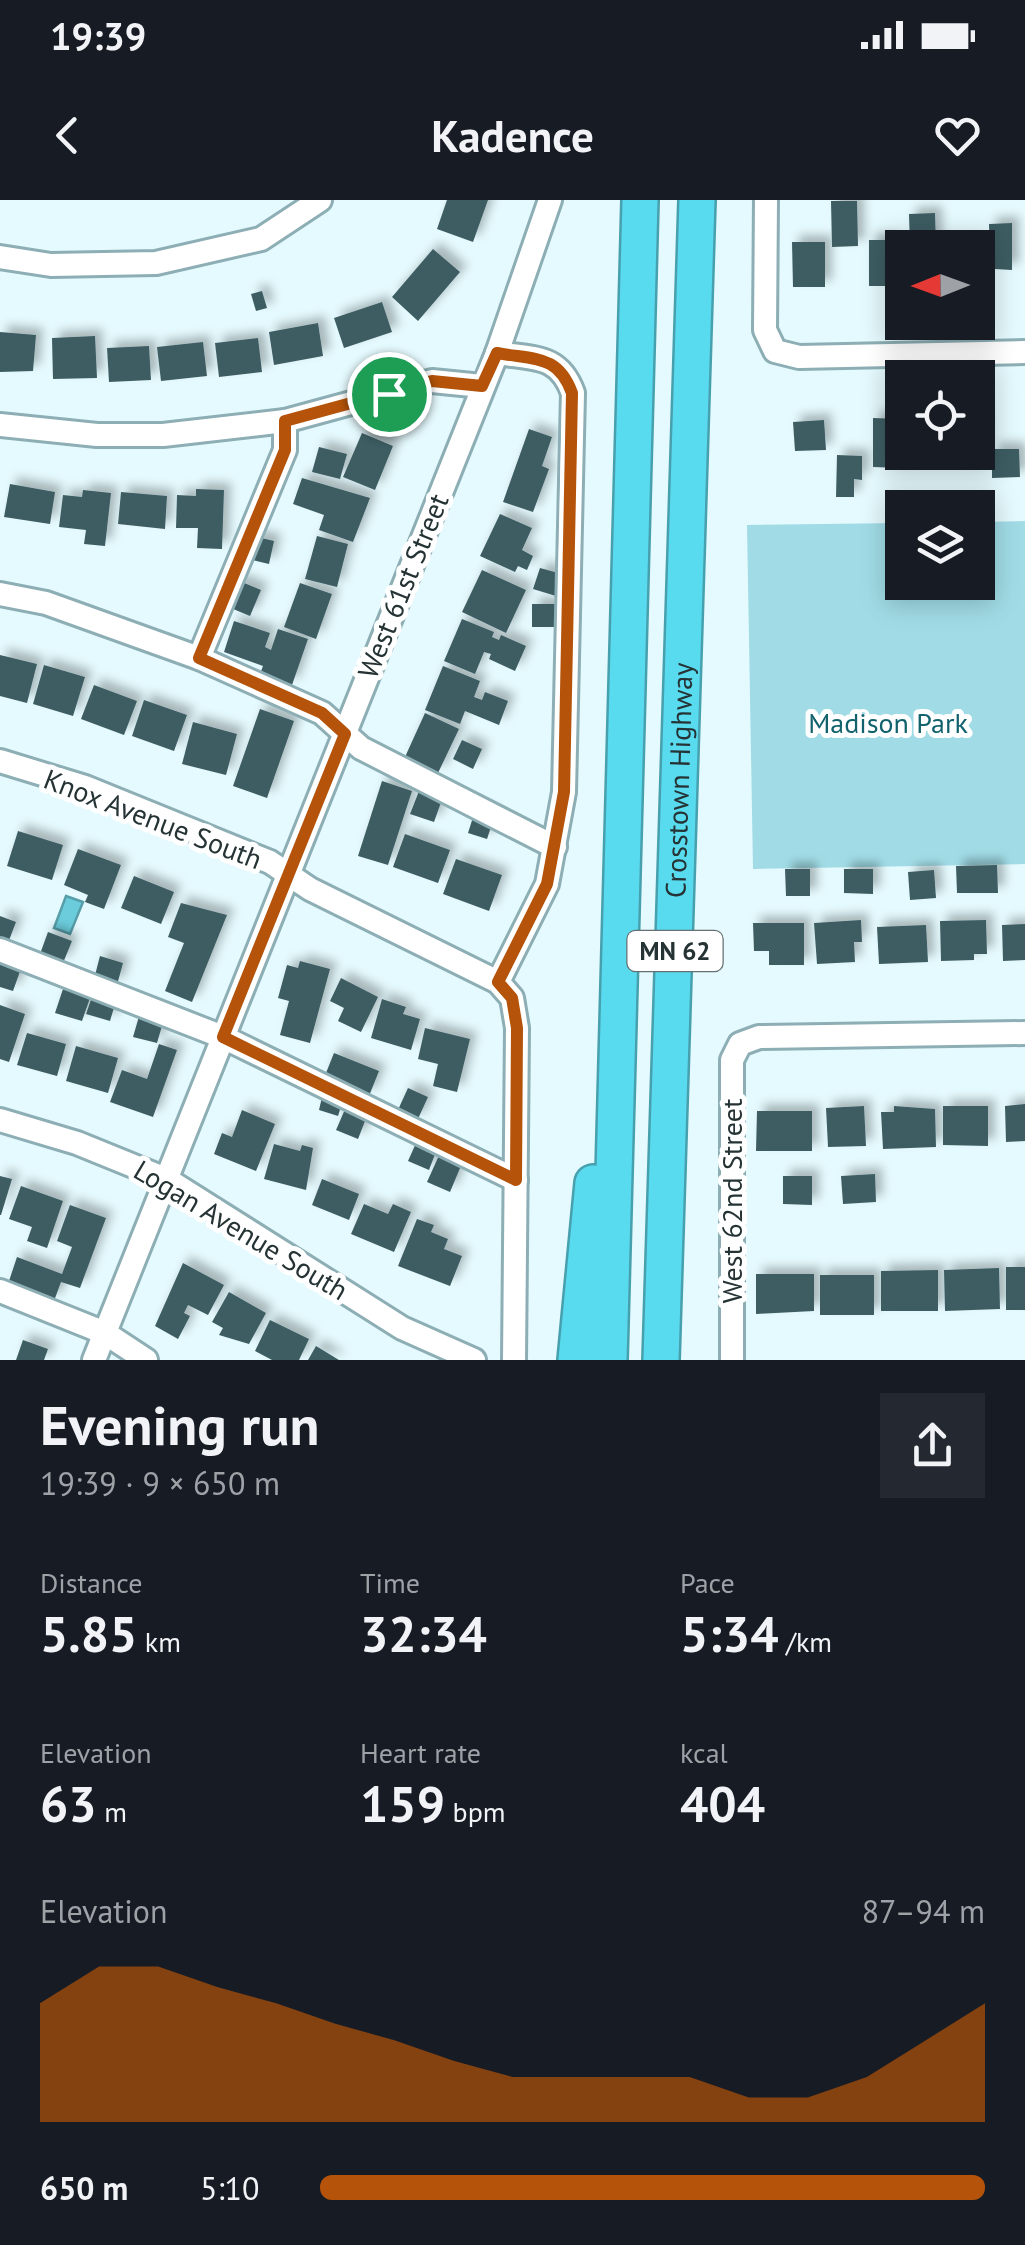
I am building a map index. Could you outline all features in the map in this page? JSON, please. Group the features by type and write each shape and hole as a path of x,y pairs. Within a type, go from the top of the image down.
{"highway":[{"name":"Crosstown Highway","path":"610,1360 640,200"},
{"name":"Crosstown Highway","path":"660,1360 697,200"},
{"path":"576,1360 622,874"},
{"path":"666,1222 675,1360"}],"street":[{"path":"0,257 52,265 156,263 261,239 320,200"},
{"name":"West 61st Street","path":"94,1360 497,353 550,200"},
{"path":"766,200 766,330 775,351 799,357 1025,352"},
{"path":"497,353 550,362 564,371 572,393 564,792 547,884 505,990 517,1028 514,1360"},
{"path":"0,425 97,435 163,435 285,421 432,381 482,386"},
{"path":"199,658 285,450 285,421"},
{"path":"0,594 46,604 199,658 322,713 361,748 556,848"},
{"name":"Knox Avenue South","path":"0,761 154,815 270,862 288,878 505,990"},
{"path":"0,950 223,1037 516,1180"},
{"name":"West 62nd Street","path":"732,1360 732,1060 740,1044 759,1037 1025,1032"},
{"name":"Logan Avenue South","path":"0,1120 77,1143 168,1180 402,1328 474,1360"},
{"path":"0,1291 104,1333 146,1360"}],"green space":[{"name":"Madison Park","path":"1025,521 1025,864 753,869 747,525 885,523 885,600 995,600 995,522"}],"shaded area":[{"path":"66,896 83,902 70,934 54,928"}],"building":[{"path":"447,200 488,200 473,242 437,229"},
{"path":"831,201 857,201 858,246 832,247"},
{"path":"935,213 935,230 909,230 909,214"},
{"path":"1012,223 1012,270 995,269 995,230 989,230 989,224"},
{"path":"869,240 885,240 885,286 869,286"},
{"path":"792,242 825,242 825,287 793,287"},
{"path":"433,249 460,272 418,321 392,297"},
{"path":"262,291 267,308 256,311 251,294"},
{"path":"382,302 392,332 344,348 334,318"},
{"path":"318,323 323,356 274,365 269,332"},
{"path":"0,332 36,335 33,371 0,372"},
{"path":"95,336 97,378 53,379 52,338"},
{"path":"258,338 262,372 219,377 215,343"},
{"path":"203,342 207,376 161,381 157,347"},
{"path":"149,346 151,380 109,382 107,348"},
{"path":"873,418 885,418 885,467 873,467"},
{"path":"824,420 826,450 795,451 793,422"},
{"path":"529,429 552,437 542,466 549,469 533,512 503,502"},
{"path":"362,433 393,446 375,490 343,477"},
{"path":"319,447 347,454 340,479 312,472"},
{"path":"995,449 1019,449 1020,477 992,478"},
{"path":"837,455 862,456 862,480 854,479 854,497 836,497"},
{"path":"302,478 370,498 353,542 319,530 324,515 293,504"},
{"path":"10,484 55,492 50,524 4,517"},
{"path":"196,489 224,490 222,549 197,548 198,528 176,528 177,495 196,496"},
{"path":"83,490 111,493 105,546 84,544 86,530 59,527 63,495 82,497"},
{"path":"121,492 167,496 165,529 118,524"},
{"path":"500,514 532,528 522,550 533,556 527,570 518,566 515,572 480,556"},
{"path":"253,536 274,541 269,564 248,559"},
{"path":"317,536 348,544 337,587 305,579"},
{"path":"540,568 562,574 556,596 533,589"},
{"path":"482,570 526,590 506,633 462,612"},
{"path":"237,580 261,590 250,616 226,606"},
{"path":"300,583 332,594 316,639 284,627"},
{"path":"532,604 558,604 558,627 532,627"},
{"path":"462,619 494,632 492,637 499,640 501,635 526,646 515,671 489,659 491,654 484,652 475,674 444,661"},
{"path":"234,621 270,633 265,647 271,650 278,629 308,639 292,685 260,674 263,666 224,652"},
{"path":"0,655 37,664 27,703 0,696"},
{"path":"44,665 85,677 73,716 33,704"},
{"path":"443,666 480,681 474,697 482,700 485,692 508,701 499,725 465,711 460,724 425,710"},
{"path":"94,685 137,701 124,735 81,719"},
{"path":"144,700 187,715 174,751 132,736"},
{"path":"260,709 294,721 267,798 233,786"},
{"path":"425,713 459,729 438,773 405,757"},
{"path":"193,722 237,734 226,775 182,764"},
{"path":"462,740 482,749 473,769 453,759"},
{"path":"382,781 412,791 388,865 358,856"},
{"path":"421,786 444,794 434,822 410,814"},
{"path":"475,811 494,818 487,839 468,833"},
{"path":"18,831 63,845 52,880 7,866"},
{"path":"405,834 450,850 438,883 393,867"},
{"path":"78,849 121,865 104,909 85,902 88,895 64,885"},
{"path":"456,859 502,875 489,911 443,894"},
{"path":"997,865 998,893 957,893 956,866"},
{"path":"785,869 810,869 810,896 786,896"},
{"path":"844,869 873,869 873,894 844,893"},
{"path":"934,870 936,898 910,900 908,872"},
{"path":"134,876 174,892 161,924 121,908"},
{"path":"181,903 227,915 192,1002 165,991 184,943 168,937"},
{"path":"0,916 16,922 8,943 0,940"},
{"path":"861,920 862,942 854,942 855,962 817,964 814,923"},
{"path":"986,920 987,954 974,954 974,960 941,961 940,921"},
{"path":"753,923 804,923 804,965 769,965 769,951 754,951"},
{"path":"1025,924 1025,960 1003,961 1002,925"},
{"path":"926,925 928,962 879,964 877,927"},
{"path":"48,932 72,941 63,963 40,954"},
{"path":"0,955 23,963 13,991 0,987"},
{"path":"100,956 123,963 117,985 94,979"},
{"path":"300,961 330,969 310,1043 280,1035 289,1001 278,998 287,965 298,968"},
{"path":"341,978 378,997 361,1032 338,1021 344,1008 330,1001"},
{"path":"63,989 90,998 82,1021 55,1013"},
{"path":"93,994 116,1001 110,1021 86,1014"},
{"path":"382,999 406,1007 403,1014 420,1019 411,1050 371,1038"},
{"path":"0,1005 25,1014 9,1062 0,1059"},
{"path":"140,1013 164,1019 157,1043 133,1037"},
{"path":"425,1028 470,1039 457,1092 433,1086 438,1064 418,1059"},
{"path":"27,1033 66,1044 57,1076 17,1065"},
{"path":"159,1044 177,1050 153,1117 110,1102 122,1070 147,1079"},
{"path":"76,1046 118,1058 108,1093 66,1081"},
{"path":"334,1053 379,1071 369,1096 324,1078"},
{"path":"408,1088 428,1097 417,1121 397,1112"},
{"path":"322,1097 342,1103 338,1116 319,1110"},
{"path":"1025,1104 1025,1141 1006,1142 1005,1106"},
{"path":"864,1106 866,1146 828,1147 826,1108"},
{"path":"894,1106 935,1109 936,1147 883,1149 881,1112 894,1112"},
{"path":"943,1106 988,1106 988,1146 943,1145"},
{"path":"346,1107 367,1116 358,1139 336,1130"},
{"path":"242,1110 275,1124 256,1171 214,1154 222,1133 232,1137"},
{"path":"757,1111 812,1111 812,1151 756,1151"},
{"path":"417,1141 437,1149 429,1170 408,1161"},
{"path":"274,1144 300,1151 302,1145 313,1148 306,1190 264,1179"},
{"path":"441,1151 463,1161 450,1192 427,1182"},
{"path":"875,1174 876,1202 843,1204 841,1176"},
{"path":"0,1176 12,1179 1,1215 0,1215"},
{"path":"783,1176 812,1176 812,1205 783,1204"},
{"path":"322,1179 359,1194 349,1220 312,1205"},
{"path":"21,1186 63,1201 47,1248 27,1241 32,1227 9,1219"},
{"path":"364,1204 388,1214 393,1204 411,1212 394,1252 351,1234"},
{"path":"70,1205 106,1218 80,1288 61,1282 54,1301 8,1284 17,1257 62,1274 72,1247 57,1241"},
{"path":"417,1219 434,1225 431,1232 448,1239 444,1249 462,1256 450,1286 398,1266"},
{"path":"183,1263 224,1285 208,1315 188,1305 184,1313 190,1316 178,1339 155,1326"},
{"path":"1006,1267 1025,1267 1025,1310 1006,1310"},
{"path":"999,1268 1000,1309 945,1311 944,1270"},
{"path":"938,1270 938,1311 881,1311 881,1271"},
{"path":"756,1274 814,1274 814,1311 756,1314"},
{"path":"820,1275 874,1275 874,1315 820,1315"},
{"path":"229,1292 266,1313 249,1344 219,1335 223,1328 212,1322"},
{"path":"270,1320 309,1339 299,1360 272,1360 255,1351"},
{"path":"23,1340 48,1349 44,1360 16,1360"},
{"path":"316,1346 339,1360 308,1360"}],"route":[{"path":"497,353 550,362 564,371 572,393 564,792 547,884 498,982 512,998 517,1028 516,1180 223,1037 345,734 322,713 199,658 285,450 285,421 389,394 432,381 482,386 497,353"}]}
